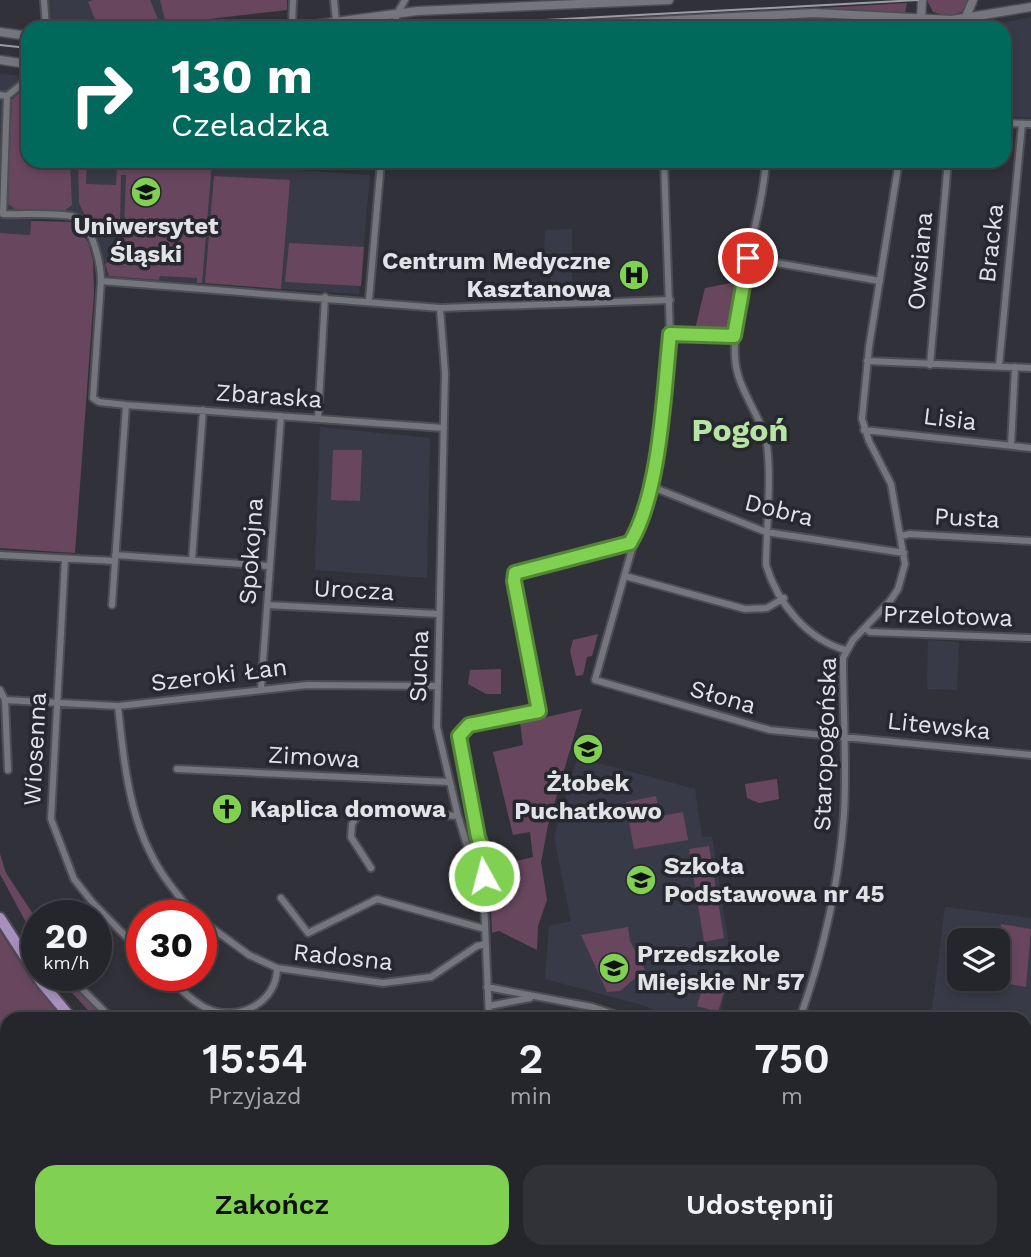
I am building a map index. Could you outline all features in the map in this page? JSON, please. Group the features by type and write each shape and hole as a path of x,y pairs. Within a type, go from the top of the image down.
{"main road":[{"path":"0,918 42,983 66,1012"}],"street":[{"path":"44,0 46,21"},
{"path":"292,21 293,0"},
{"path":"334,0 336,21"},
{"path":"395,21 405,0"},
{"path":"343,21 462,5 669,0"},
{"path":"921,21 922,0"},
{"path":"965,19 973,0"},
{"path":"947,21 1031,7"},
{"path":"720,21 815,13 892,21"},
{"path":"0,32 21,35"},
{"path":"0,60 21,63"},
{"path":"21,84 4,96 4,214 75,216 81,220 93,241 101,281 369,300 440,308 670,300"},
{"path":"1011,123 1031,124"},
{"name":"Bracka","path":"999,366 1022,124"},
{"path":"369,300 380,168"},
{"path":"478,877 484,876 486,859 478,837 460,743 461,731 469,725 539,711 514,581 515,573 630,543 650,486 670,334 664,168"},
{"path":"765,168 760,214 748,258 734,336 737,373 765,439 766,565 784,598 811,635 825,644 845,650"},
{"name":"Staropogońska","path":"802,1012 821,949 840,853 844,811 843,658 845,650 898,589 903,575 904,553 888,477 864,430 862,419 867,361 898,168"},
{"name":"Owsiana","path":"930,365 947,168"},
{"path":"748,258 880,281"},
{"name":"Zbaraska","path":"101,281 93,398 99,402 444,428"},
{"path":"318,419 325,297"},
{"name":"Sucha","path":"440,308 444,428 438,740 484,901 489,1012"},
{"path":"670,334 734,336"},
{"path":"867,361 1031,368"},
{"path":"1011,446 1015,367"},
{"path":"112,605 127,405"},
{"path":"192,559 204,410"},
{"name":"Spokojna","path":"261,689 281,416"},
{"name":"Lisia","path":"864,430 1031,448"},
{"name":"Dobra","path":"650,486 766,532 904,553"},
{"name":"Pusta","path":"901,536 910,534 1031,541"},
{"path":"630,543 632,549 625,576 745,609 767,608 784,598"},
{"path":"0,555 65,559 192,559 269,566"},
{"name":"Wiosenna","path":"65,559 50,807 60,844 74,879 126,937"},
{"name":"Słona","path":"625,576 596,680 762,728 843,737"},
{"name":"Urocza","path":"267,605 439,614"},
{"name":"Przelotowa","path":"865,628 870,632 1031,638"},
{"name":"Szeroki Łan","path":"5,700 118,706 307,685 438,686"},
{"path":"0,690 5,700 8,769"},
{"path":"118,706 130,802 145,844 161,873 184,900"},
{"name":"Litewska","path":"843,737 1031,755"},
{"name":"Zimowa","path":"177,769 449,782"},
{"path":"371,867 351,837 352,824 361,810 458,816"},
{"path":"281,898 307,933 377,899 485,929"},
{"name":"Radosna","path":"217,932 249,955 277,968 383,984 431,977 477,946 485,944"},
{"path":"240,1012 252,1009 264,1000 277,977 277,968"},
{"path":"487,987 607,1012"},
{"path":"84,991 105,1012"},
{"path":"184,991 200,1005 218,1012"},
{"path":"489,1006 536,997"}],"shaded area":[{"path":"48,0 160,0 165,21 49,21"},
{"path":"150,0 159,21 96,21 88,2"},
{"path":"160,0 287,0 287,10 192,21 165,21"},
{"path":"927,0 969,0 962,12 948,16 933,12"},
{"path":"907,3 905,13 835,9 701,15"},
{"path":"1031,17 1031,118 1011,116 1011,21"},
{"path":"825,18 845,20 845,21 772,21"},
{"name":"Uniwersytet Śląski","path":"0,74 21,76 21,168 295,168 370,175 359,294 107,277 95,236 83,217 77,213 31,210 30,235 0,233"},
{"path":"21,91 21,168 70,168 72,205 64,211 15,209 8,204 12,100"},
{"path":"78,168 87,168 86,184 116,185 117,168 212,168 202,283 197,283 197,278 160,276 159,280 109,276 105,264 116,257 119,232 124,231 126,175 121,175 120,220 114,225 87,220 79,203"},
{"path":"214,176 290,180 281,289 205,283"},
{"path":"31,221 72,222 88,242 93,260 94,293 75,553 0,548 0,233 30,235"},
{"path":"572,229 572,295 551,295 550,255 544,255 545,230"},
{"path":"289,243 364,247 361,286 285,282"},
{"path":"736,282 729,329 695,329 705,288"},
{"path":"320,427 430,438 427,578 315,570"},
{"path":"333,450 362,450 360,501 331,500"},
{"path":"598,634 592,656 587,657 583,675 576,676 570,651 573,640"},
{"path":"928,640 959,642 957,690 927,689"},
{"path":"501,669 501,694 486,694 468,684 470,670"},
{"path":"582,709 548,825 541,862 547,900 538,926 537,950 499,931 492,933 492,867 533,857 530,832 513,835 493,752 523,745 520,723"},
{"name":"Szkoła Podstawowa nr 45","path":"580,758 695,789 702,837 712,836 732,964 720,1012 660,1012 545,979 549,926 571,921 554,837 575,764"},
{"path":"777,779 779,799 759,803 747,798 745,784"},
{"path":"656,796 659,813 629,819 626,802"},
{"path":"683,812 688,840 634,849 629,822"},
{"path":"709,846 724,938 704,942 689,849"},
{"path":"0,854 6,873 24,900 21,900 21,913 0,874"},
{"path":"945,907 1031,918 1031,1012 932,1012"},
{"path":"1001,924 1031,929 1026,987 1010,984 1010,928 1001,928"},
{"path":"628,927 630,941 645,970 620,991 607,992 581,935"},
{"path":"0,931 21,964 21,991 40,991 58,1012 0,1012"},
{"path":"706,976 727,982 718,1012 697,1006"},
{"path":"71,991 79,991 98,1012 90,1012"}],"tram line":[{"path":"527,21 918,0"},
{"path":"0,45 21,47"}],"place":[{"name":"Uniwersytet Śląski","path":"146,192"},
{"name":"Centrum Medyczne Kasztanowa","path":"634,275"},
{"name":"Żłobek Puchatkowo","path":"588,749"},
{"name":"Kaplica domowa","path":"227,809"},
{"name":"Szkoła Podstawowa nr 45","path":"641,880"},
{"name":"Przedszkole Miejskie Nr 57","path":"614,968"}],"district":[{"name":"Pogoń","path":"740,430"}],"route":[{"path":"484,876 486,859 478,837 459,736 464,727 469,725 539,711 514,581 515,573 521,569 619,548 630,543 636,532 654,469 670,334 734,336 748,258"}]}
